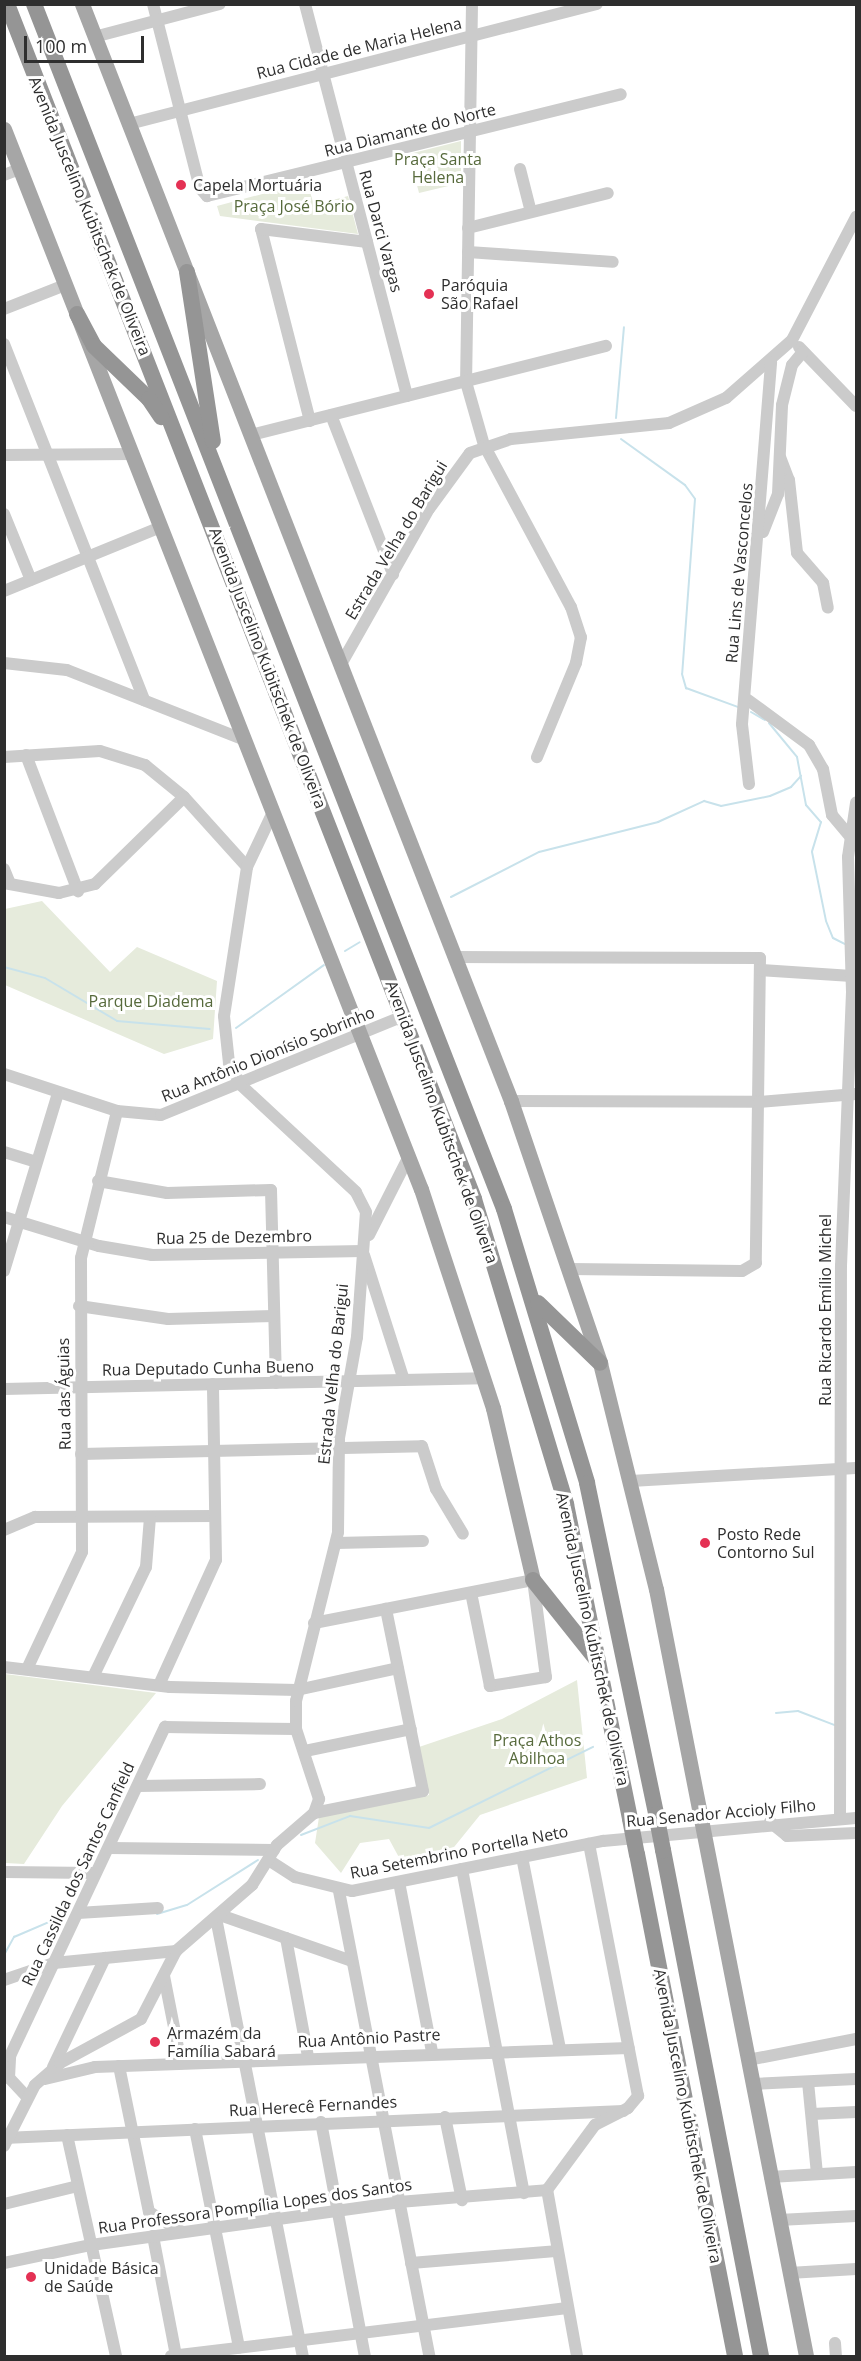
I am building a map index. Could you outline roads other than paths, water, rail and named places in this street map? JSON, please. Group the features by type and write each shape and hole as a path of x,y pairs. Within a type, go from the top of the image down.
{"highway":[{"name":"Avenida Juscelino Kubitschek de Oliveira","path":"7,4 404,1016 474,1199 529,1368 574,1534 602,1668 735,2356"},
{"path":"34,4 221,480"},
{"path":"187,272 221,480"},
{"path":"77,314 102,355 149,399 187,461"},
{"name":"Avenida Juscelino Kubitschek de Oliveira","path":"221,480 472,1120 536,1301 602,1545 761,2356"},
{"path":"536,1301 600,1363"},
{"path":"533,1580 602,1668"}],"main road":[{"path":"82,4 511,1101 570,1269 600,1363 631,1480 704,1828 806,2356"},
{"path":"4,129 409,1156 483,1378 533,1580"}],"street":[{"path":"153,4 180,111"},
{"path":"94,38 220,4"},
{"name":"Rua Darci Vargas","path":"305,4 407,396"},
{"path":"472,4 466,381 484,445 504,475 581,637 576,663 537,757"},
{"name":"Rua Cidade de Maria Helena","path":"129,124 597,4"},
{"name":"Rua Diamante do Norte","path":"180,111 207,196 346,164 621,94"},
{"path":"4,175 20,168"},
{"path":"520,169 531,212"},
{"path":"468,228 608,194"},
{"name":"Estrada Velha do Barigui","path":"340,666 460,464 484,445 499,441 681,419 726,398 771,362 792,340 856,217"},
{"path":"310,421 261,229 367,242"},
{"path":"468,252 612,262"},
{"path":"4,309 65,285"},
{"path":"792,340 856,406"},
{"path":"4,344 144,700"},
{"path":"251,435 606,346"},
{"path":"760,538 777,498 782,405 792,365 803,352"},
{"name":"Rua Lins de Vasconcelos","path":"749,784 742,724 748,700 771,362"},
{"path":"331,415 393,574"},
{"path":"499,441 504,475"},
{"path":"778,453 789,480 797,554 824,583 828,608"},
{"path":"4,455 132,454"},
{"path":"4,514 31,580"},
{"path":"4,591 161,527"},
{"path":"4,663 61,668 244,740"},
{"path":"748,700 784,721 809,745 823,769 832,815 850,838"},
{"path":"4,757 116,754 145,765 184,796 247,867"},
{"path":"26,755 78,891"},
{"path":"4,869 8,884 78,891 112,872 184,796"},
{"name":"Rua Ricardo Emílio Michel","path":"840,1819 841,1472 854,1008 850,838 856,803"},
{"name":"Estrada Velha do Barigui","path":"273,812 247,867 224,1026 229,1063 241,1085 356,1192 366,1212 349,1381 339,1448 336,1543 297,1690 297,1729 318,1790 314,1813"},
{"path":"454,957 854,968"},
{"path":"570,1269 753,1268 759,1252 760,964"},
{"name":"Rua Antônio Dionísio Sobrinho","path":"4,1074 117,1111 170,1113 362,1036 404,1016"},
{"path":"4,1271 58,1093"},
{"path":"511,1101 759,1102 851,1094"},
{"name":"Rua das Águias","path":"27,1669 80,1559 82,1518 79,1306 83,1242 117,1111"},
{"path":"4,1152 37,1162"},
{"path":"404,1380 363,1251 409,1156"},
{"path":"98,1181 167,1192 271,1190 276,1383"},
{"name":"Rua 25 de Dezembro","path":"4,1217 83,1242 152,1255 363,1251"},
{"path":"79,1306 168,1319 274,1316"},
{"name":"Rua Deputado Cunha Bueno","path":"4,1389 483,1378"},
{"path":"159,1685 214,1566 213,1384"},
{"path":"81,1454 422,1446 436,1489 463,1534"},
{"path":"631,1480 841,1472 856,1468"},
{"path":"841,1472 856,1475"},
{"path":"4,1530 29,1518 215,1516"},
{"path":"93,1677 146,1567 150,1517"},
{"path":"336,1543 423,1541"},
{"path":"314,1623 533,1580 548,1675 492,1688 471,1593"},
{"path":"6,2141 27,2097 40,2080 53,2067 134,2025 151,2005 176,1952 218,1916 272,1855 314,1813 423,1791 386,1609"},
{"path":"4,1667 159,1685 297,1690 398,1668"},
{"name":"Rua Cassilda dos Santos Canfield","path":"27,2097 9,2078 7,2065 78,1913 94,1873 110,1848 165,1727 297,1729"},
{"path":"304,1751 411,1729"},
{"path":"138,1786 260,1784"},
{"path":"856,1818 856,1838"},
{"name":"Rua Senador Accioly Filho","path":"589,1844 704,1828 856,1818"},
{"path":"770,1822 787,1836 856,1833"},
{"path":"577,2356 556,2251 547,2190 595,2126 623,2111 638,2096 589,1844"},
{"name":"Rua Setembrino Portella Neto","path":"272,1855 287,1874 339,1891 399,1882 589,1844"},
{"path":"110,1848 272,1855"},
{"path":"522,1857 560,2049"},
{"path":"462,1869 524,2193"},
{"path":"4,1872 94,1873"},
{"path":"399,1882 432,2051"},
{"path":"339,1891 429,2356"},
{"path":"78,1913 158,1908"},
{"path":"218,1916 352,1961"},
{"path":"218,1916 303,2356"},
{"path":"286,1938 308,2057"},
{"path":"4,1980 54,1963 176,1952"},
{"path":"53,2067 105,1958"},
{"path":"164,1975 181,2063"},
{"path":"748,2060 856,2039"},
{"name":"Rua Antônio Pastre","path":"40,2080 119,2066 432,2051 629,2048"},
{"path":"119,2066 149,2212 182,2232"},
{"path":"753,2084 856,2079"},
{"path":"808,2082 817,2174"},
{"name":"Rua Herecê Fernandes","path":"6,2141 67,2135 257,2125 623,2111"},
{"path":"812,2114 856,2112"},
{"path":"446,2117 462,2200"},
{"path":"321,2122 365,2356"},
{"path":"195,2129 234,2351"},
{"path":"67,2135 116,2356"},
{"path":"770,2177 856,2172"},
{"path":"4,2204 78,2186"},
{"name":"Rua Professora Pompília Lopes dos Santos","path":"4,2263 91,2245 337,2210 399,2202 462,2200 547,2190"},
{"path":"779,2220 856,2216"},
{"path":"153,2236 176,2356"},
{"path":"411,2263 556,2251"},
{"path":"789,2272 856,2269"},
{"path":"171,2356 234,2351 422,2322 567,2308"},
{"path":"835,2343 836,2356"}],"waterway":[{"path":"616,418 624,327"},
{"path":"621,439 685,485 695,499 682,674 686,688 738,707"},
{"path":"751,712 765,720"},
{"path":"769,723 797,757 806,805 821,822 812,852 826,921 833,938 845,944"},
{"path":"451,897 539,852 658,822 704,801 721,806 770,796 791,787 801,776"},
{"path":"345,951 360,942"},
{"path":"236,1028 324,965"},
{"path":"4,967 45,978 117,1021 210,1029"},
{"path":"776,1713 798,1711 835,1725"},
{"path":"301,1835 350,1816 429,1828 593,1747"},
{"path":"157,1914 187,1905 258,1860"},
{"path":"4,1955 14,1937 63,1916"}],"place":[{"name":"Capela Mortuária","path":"181,185"},
{"name":"Paróquia São Rafael","path":"429,294"},
{"name":"Posto Rede Contorno Sul","path":"705,1543"},
{"name":"Armazém da Família Sabará","path":"155,2042"},
{"name":"Unidade Básica de Saúde","path":"31,2277"}],"park label":[{"name":"Praça Santa Helena","path":"438,168"},
{"name":"Praça José Bório","path":"294,206"},
{"name":"Parque Diadema","path":"151,1001"},
{"name":"Praça Athos Abilhoa","path":"537,1749"}]}
